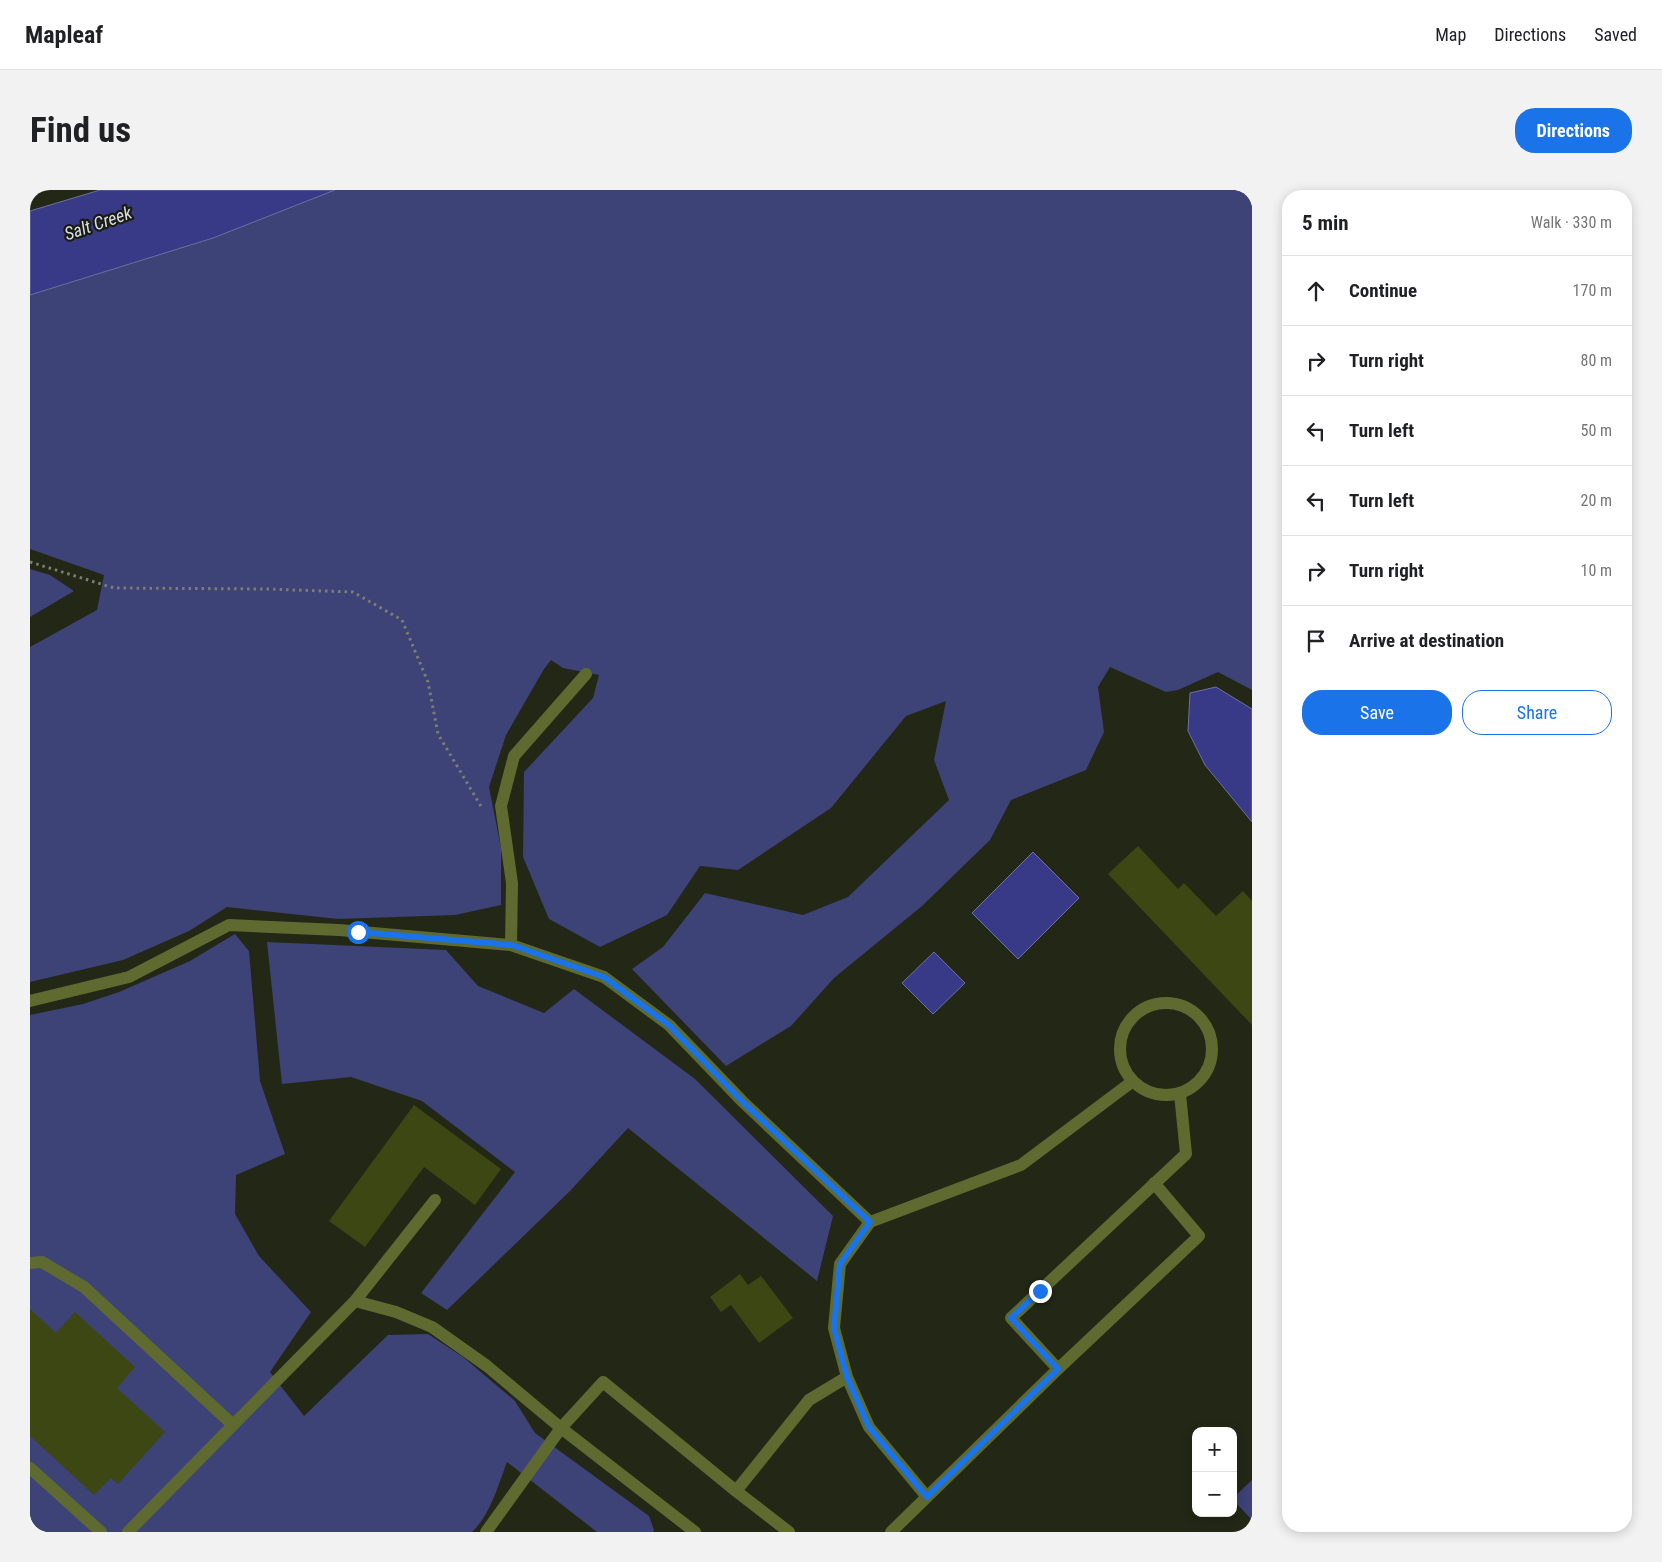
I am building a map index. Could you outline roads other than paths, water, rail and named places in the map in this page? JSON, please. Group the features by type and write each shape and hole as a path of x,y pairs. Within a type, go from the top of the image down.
{"lane":[{"path":"512,945 512,882 501,806 514,756 586,674"},
{"path":"30,1002 129,977 229,926 339,930 512,945 604,977 669,1025 743,1102 870,1222"},
{"path":"1170,1004 1186,1007 1199,1016 1208,1029 1212,1045 1211,1061 1205,1075 1194,1087 1180,1094 1167,1096 1143,1089 1133,1081 1124,1068 1120,1052 1122,1037 1129,1022 1140,1011 1155,1005 1170,1004"},
{"path":"927,1497 869,1427 847,1377 834,1328 840,1264 870,1222 1021,1166 1133,1081"},
{"path":"1058,1369 1011,1318 1186,1154 1180,1094"},
{"path":"891,1532 1058,1369 1199,1236 1154,1183"},
{"path":"128,1532 355,1301 434,1200"},
{"path":"30,1263 42,1262 84,1287 233,1425"},
{"path":"355,1301 396,1312 432,1327 487,1366 561,1428 695,1532"},
{"path":"736,1491 809,1400 847,1377"},
{"path":"486,1532 561,1428 603,1382 789,1532"},
{"path":"30,1468 100,1532"}],"water":[{"name":"Salt Creek","path":"100,190 335,190 213,238 30,295 30,211"},
{"path":"1216,687 1252,709 1252,822 1205,765 1188,731 1190,693"},
{"path":"1033,852 1079,898 1018,959 972,913"},
{"path":"934,952 965,983 933,1014 902,983"}]}
